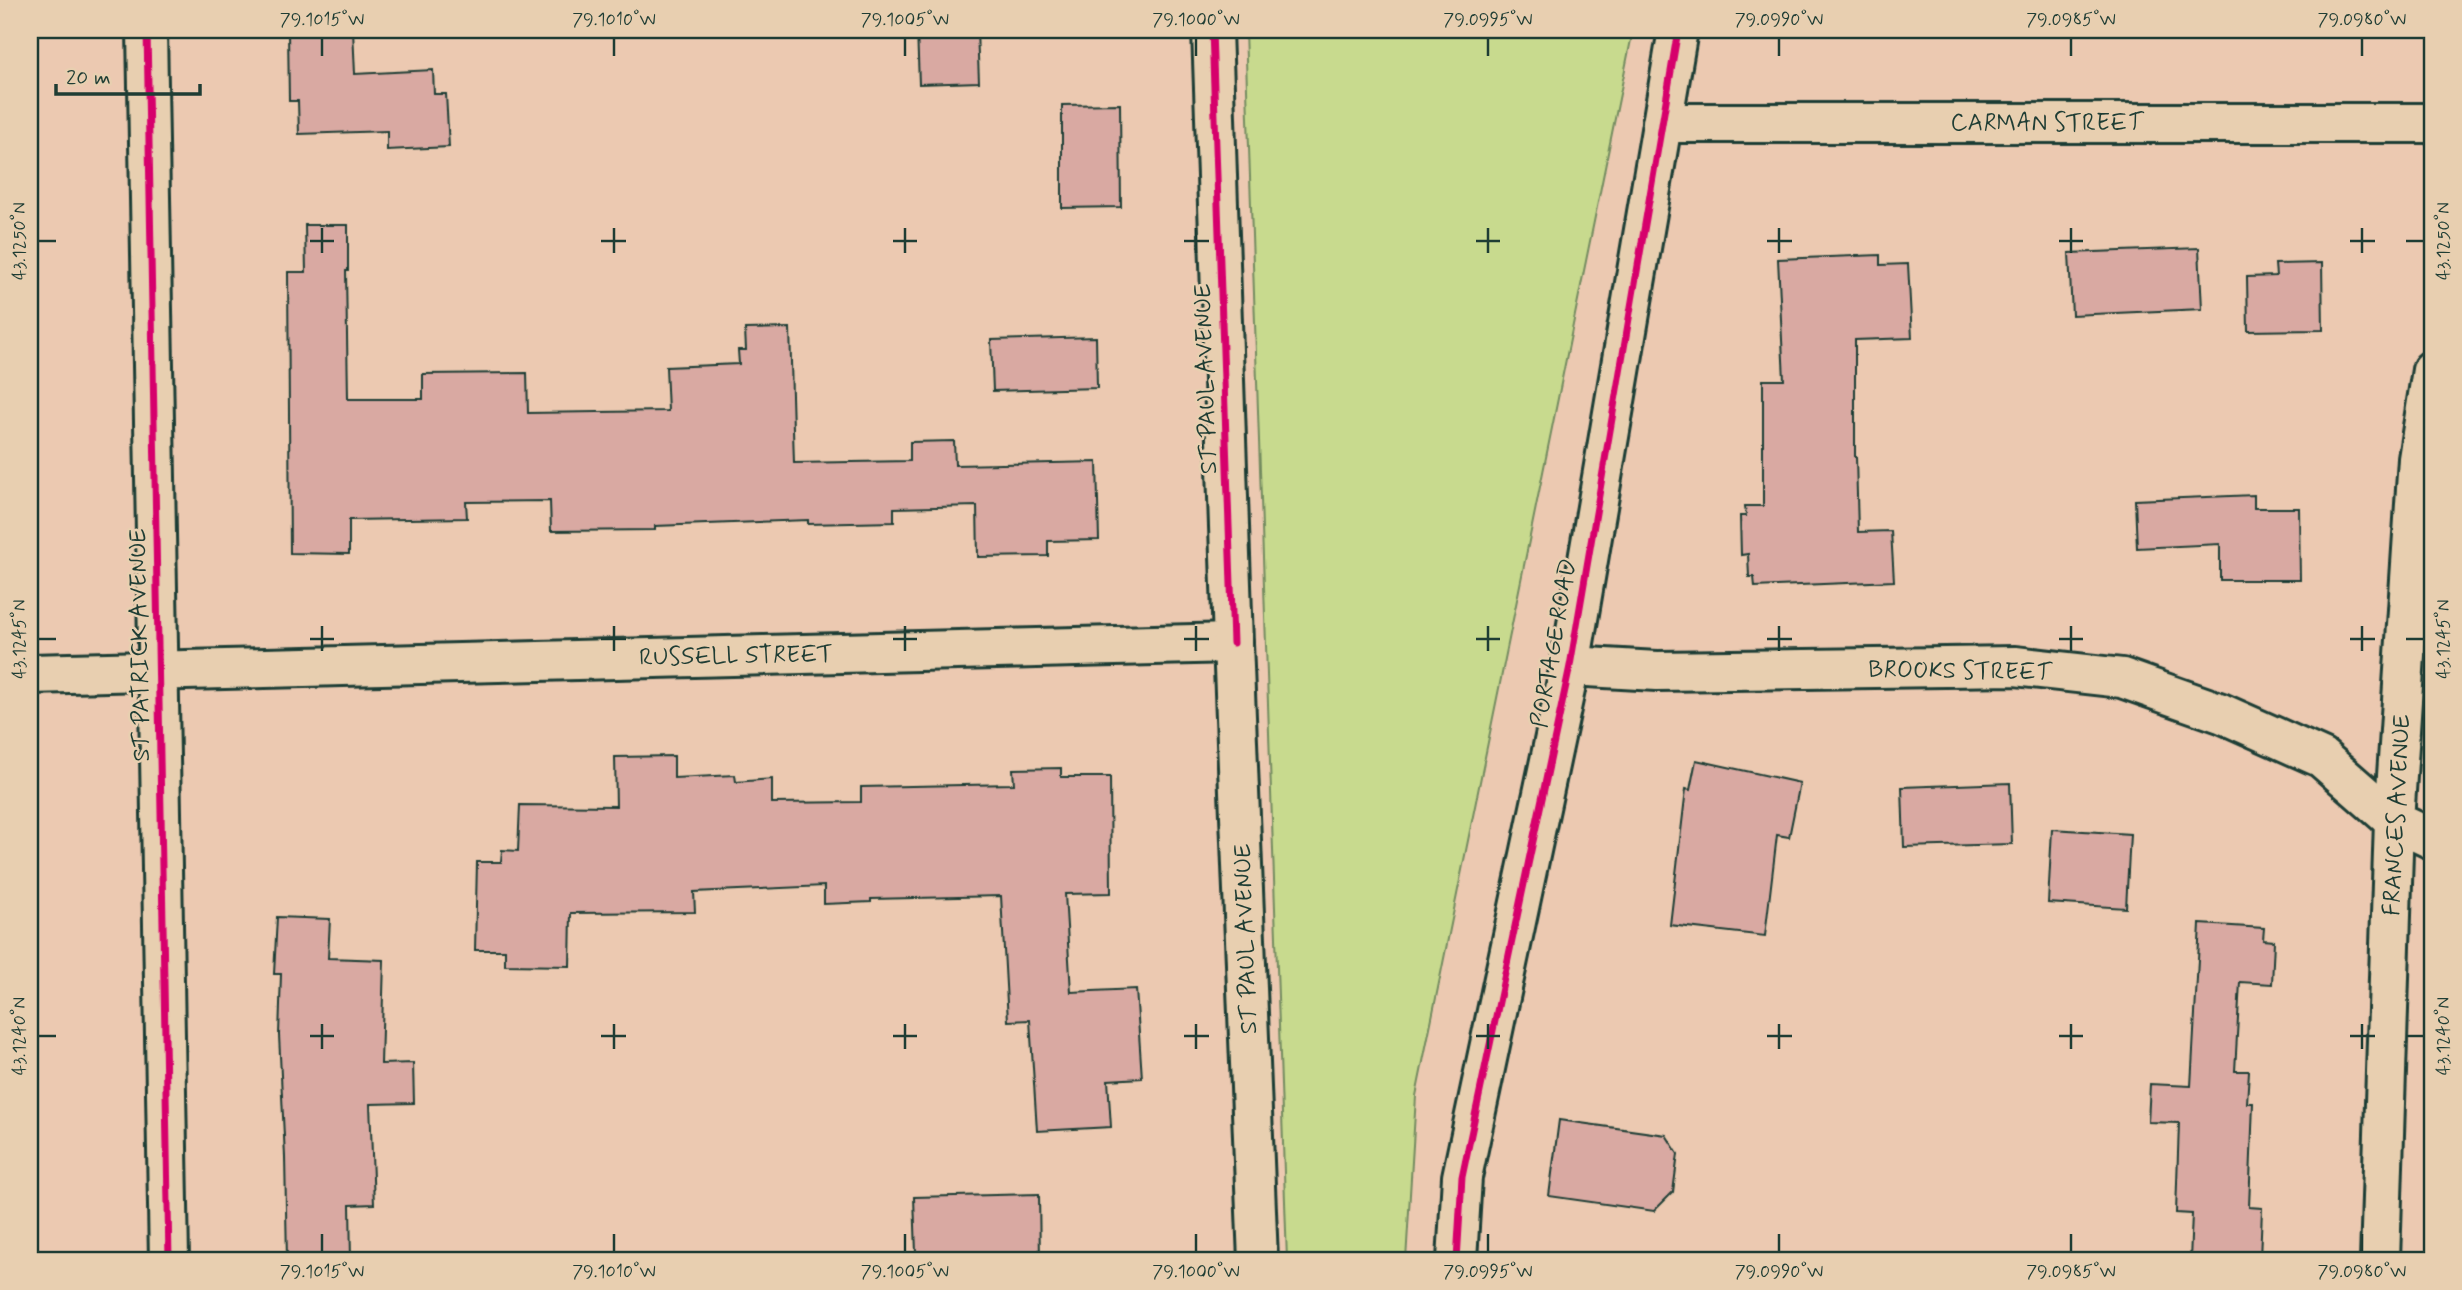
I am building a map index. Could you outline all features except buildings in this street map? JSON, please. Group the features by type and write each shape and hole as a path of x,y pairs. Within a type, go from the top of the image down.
{"street":[{"name":"ST PATRICK AVENUE","path":"147,30 169,1260"},
{"name":"ST PAUL AVENUE","path":"1212,30 1258,1260"},
{"name":"PORTAGE ROAD","path":"1457,1260 1462,1177 1570,666 1678,30"},
{"name":"CARMAN STREET","path":"1662,123 2432,123"},
{"name":"FRANCES AVENUE","path":"2380,1260 2394,821 2418,459 2432,370"},
{"name":"RUSSELL STREET","path":"30,674 1233,643"},
{"name":"BROOKS STREET","path":"1570,666 1657,671 2015,666 2122,677 2221,713 2322,758 2394,821 2432,839"}],"green space":[{"path":"1245,30 1633,30 1416,1096 1406,1260 1287,1260"}],"cycle path":[{"path":"147,30 169,1260"},
{"path":"1212,30 1233,643"},
{"path":"1457,1260 1462,1177 1570,666 1678,30"}]}
